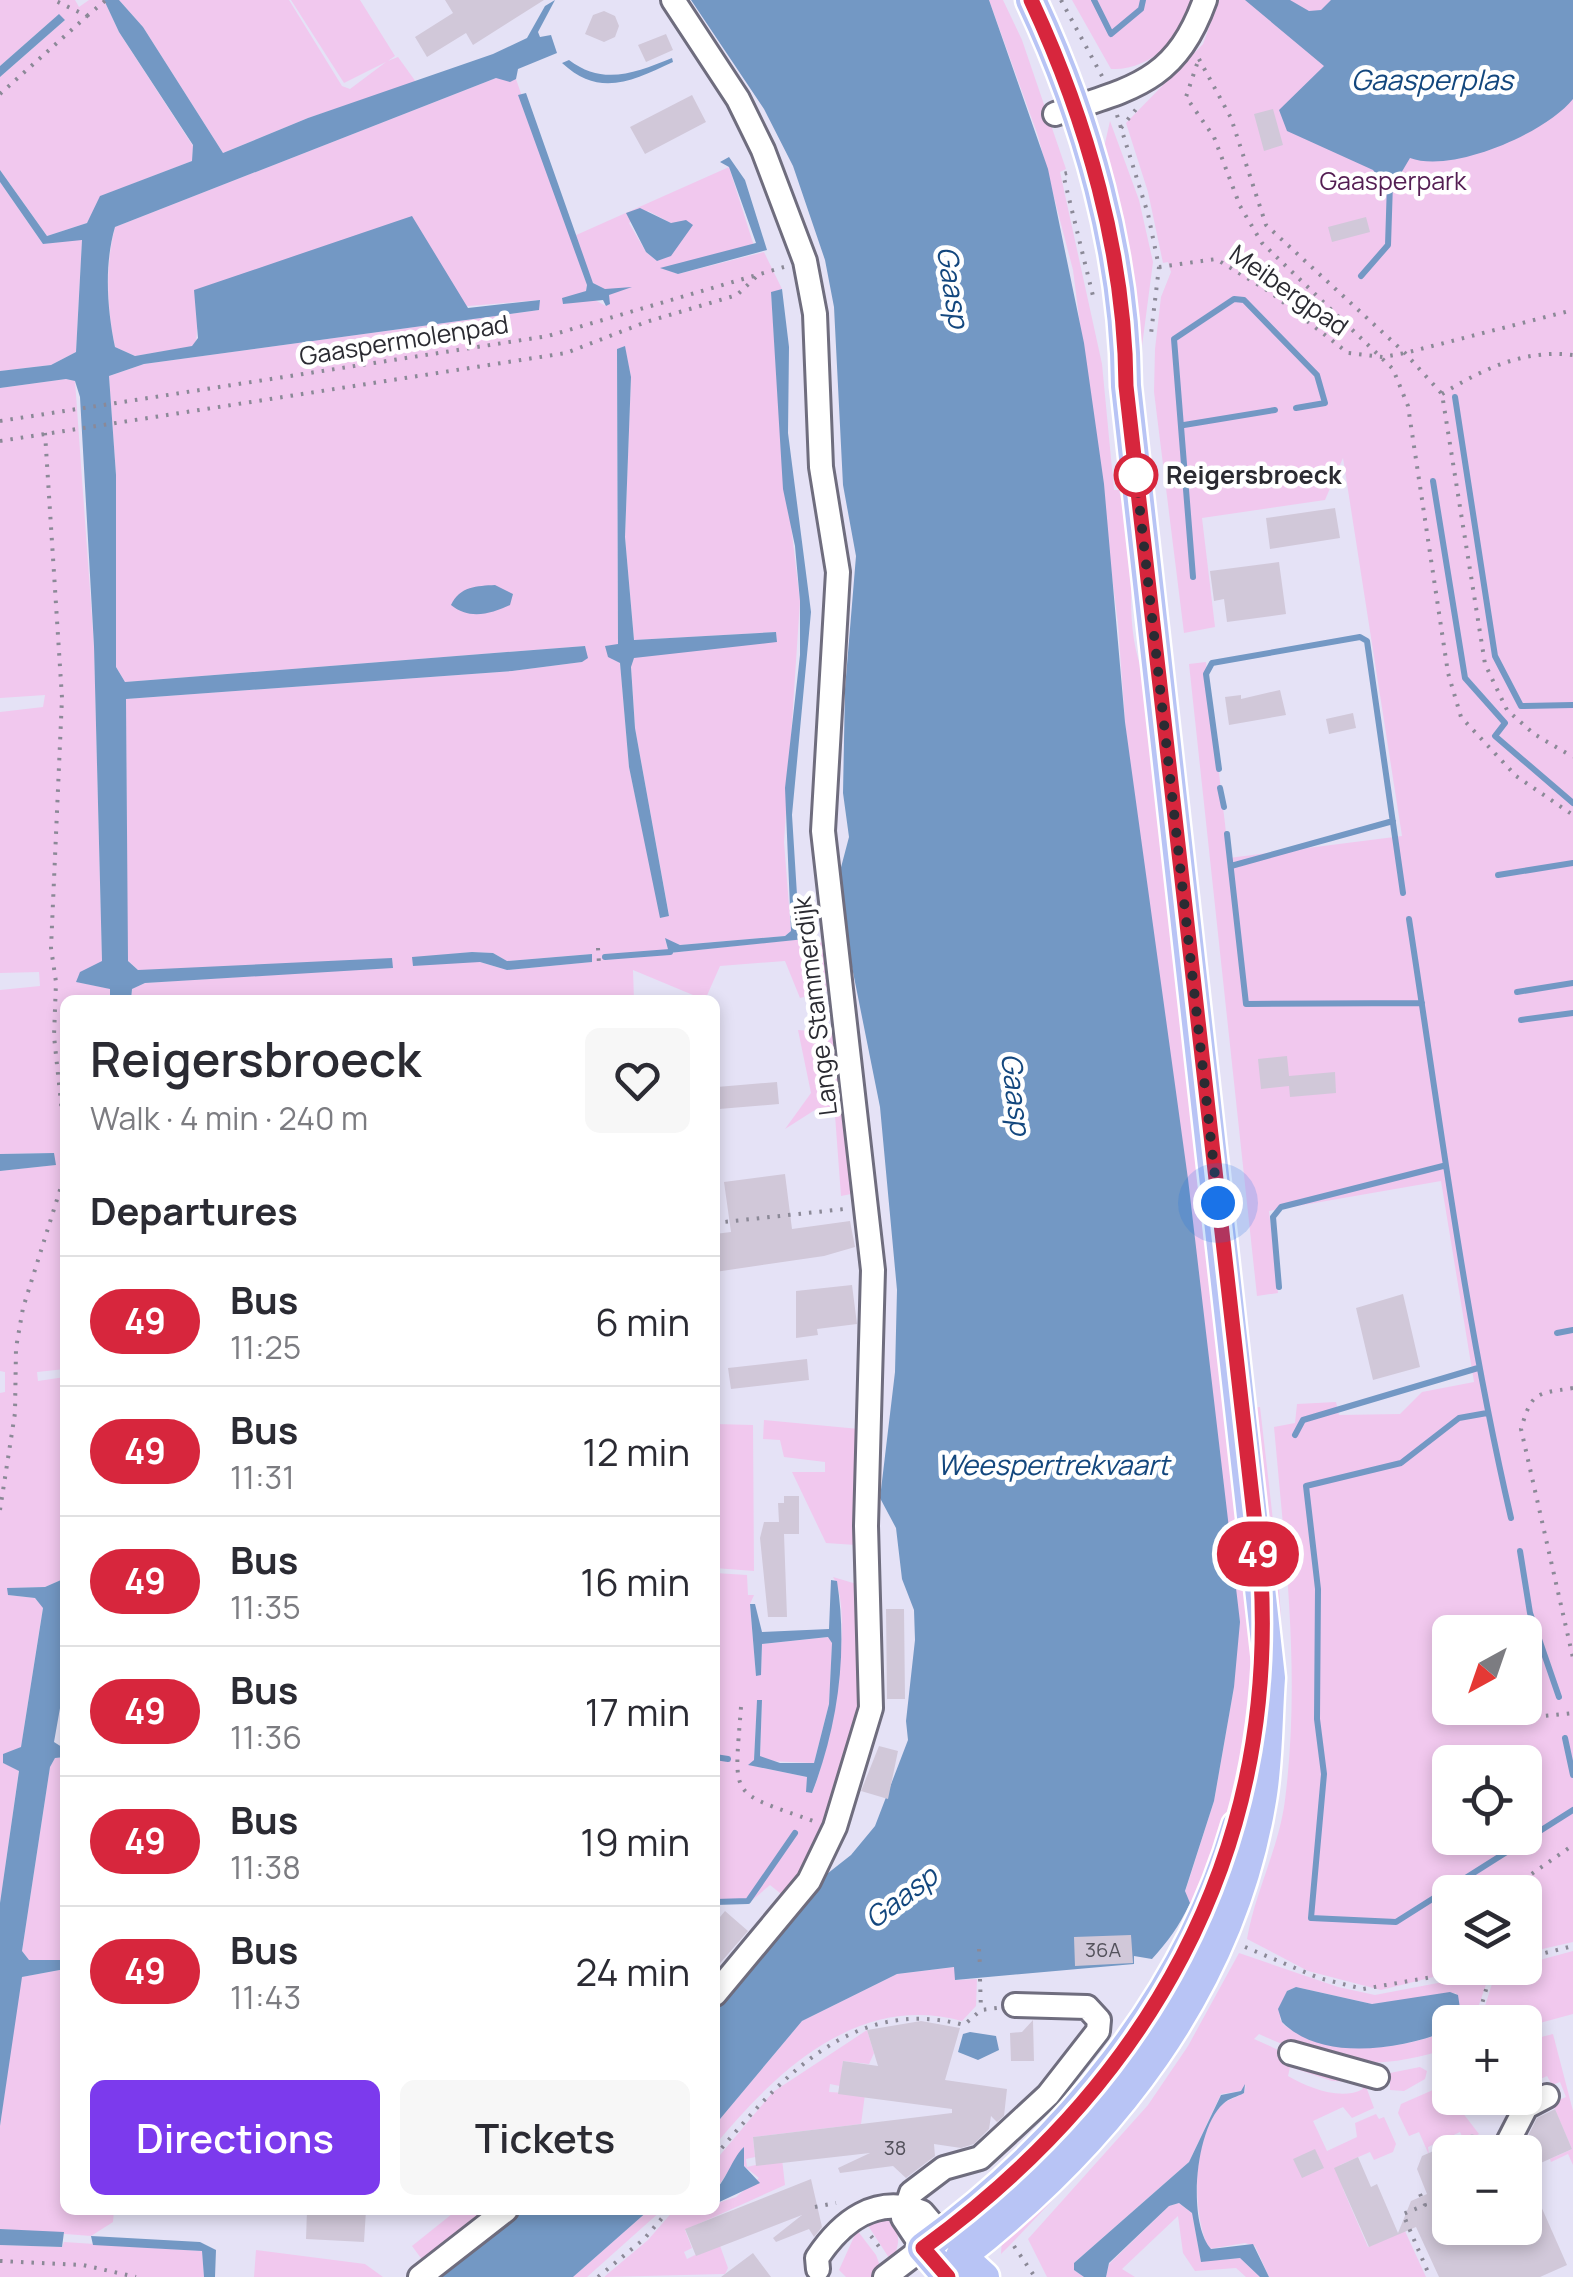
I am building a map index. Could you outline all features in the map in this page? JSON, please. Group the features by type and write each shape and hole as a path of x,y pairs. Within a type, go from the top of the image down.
{"main road":[{"path":"984,2277 941,2261 1001,2184 1076,2107 1179,1970 1212,1899 1237,1826 1264,1661 1261,1576 1126,386 1126,334 1093,164 1012,0"},
{"path":"1031,0 1065,111"}],"street":[{"name":"Lange Stammerdijk","path":"673,0 738,99 764,150 806,261 815,314 820,467 838,572 823,831 874,1270 866,1488 871,1708 836,1828 809,1881 720,1988"},
{"path":"1065,111 1151,78 1200,42 1205,0"},
{"path":"904,2208 911,2193 944,2168 980,2158 998,2143 1008,2128 1067,2074 1098,2031 1099,2020 1087,2007 1014,2005"},
{"path":"1292,2053 1377,2077"},
{"path":"1512,2135 1526,2106 1547,2096"},
{"path":"815,2273 817,2258 836,2230 850,2221 882,2207 922,2212 941,2261 889,2274"},
{"path":"420,2277 500,2215"}],"path":[{"path":"54,0 87,16"},
{"path":"0,94 106,0"},
{"path":"1200,42 1200,60 1186,97 1214,138 1240,206 1262,243 1383,357 1402,386 1448,674 1461,717 1516,776 1573,815"},
{"path":"1200,42 1200,60 1231,118 1266,225 1406,353 1442,394 1484,664 1507,710 1534,734 1573,757"},
{"name":"Meibergpad","path":"1159,267 1216,258 1270,292 1348,354 1383,357 1406,353 1573,310"},
{"name":"Gaaspermolenpad","path":"0,421 548,336 806,261"},
{"path":"0,441 566,353 646,322 736,295 756,276"},
{"path":"1442,394 1484,368 1530,355 1573,355"},
{"path":"44,433 62,698 51,948 60,1071"},
{"path":"598,948 599,964"},
{"path":"0,1510 15,1414 16,1348 23,1308 60,1190"},
{"path":"720,1223 866,1208"},
{"path":"1573,1388 1536,1394 1528,1403 1521,1429 1573,1658"},
{"path":"741,1707 736,1774 742,1790 757,1803 794,1814"},
{"path":"1542,1716 1573,1712"},
{"path":"1530,1875 1573,1845"},
{"path":"1236,1944 1319,1978 1362,1988 1432,1977"},
{"path":"1542,1954 1573,1946"},
{"path":"979,1948 980,1966"},
{"path":"980,1979 981,2010"},
{"path":"720,2150 771,2089 854,2031 899,2018 940,2019 964,2025 981,2010 1014,2005"},
{"path":"1420,2194 1426,2205 1403,2214 1430,2277"},
{"path":"598,2277 644,2239 665,2215"},
{"path":"850,2221 889,2274"},
{"path":"1014,2246 1035,2277"},
{"path":"0,2260 82,2265 136,2277"}],"green space":[{"path":"0,0 75,0 79,7 89,0 104,0 119,32 193,146 192,161 101,196 87,223 47,236 0,170 0,77 65,20 58,15 0,66"},
{"path":"119,0 289,0 342,86 350,89 386,62 344,83 291,0 360,0 395,56 388,61 398,57 416,82 308,118 223,153 143,27"},
{"path":"989,0 1003,0 1022,40 1066,169 1060,172 1102,364 1114,490 1119,490 1136,567 1132,568 1132,626 1146,681 1252,1640 1238,1777 1222,1841 1198,1908 1190,1903 1185,1892 1214,1801 1234,1687 1125,722 1118,624 1073,270 1038,136"},
{"path":"1072,0 1192,0 1181,27 1163,49 1139,64 1111,69"},
{"name":"Gaasperpark","path":"1219,0 1573,0 1573,1942 1542,1949 1542,1875 1432,1875 1432,1977 1381,1990 1308,1971 1247,1939 1282,1818 1290,1753 1290,1613 1274,1427 1295,1423 1297,1404 1336,1402 1339,1415 1400,1414 1422,1392 1474,1382 1441,1181 1269,1211 1278,1293 1257,1296 1189,664 1206,662 1229,858 1402,836 1343,458 1325,500 1202,518 1215,627 1184,633 1154,392 1161,297 1171,272 1168,262 1163,263 1148,192 1126,123 1203,44"},
{"path":"496,78 516,79 587,285 586,291 563,304 593,299 606,306 610,303 608,295 626,288 605,290 593,283 574,236 729,167 754,246 662,268 678,274 764,252 782,289 771,293 781,442 800,601 784,842 791,931 785,936 680,945 665,939 669,953 813,938 829,946 831,990 800,998 785,961 720,966 707,995 693,995 633,970 634,995 131,995 132,989 145,983 393,967 138,970 127,960 126,699 512,671 582,662 585,646 125,682 116,667 116,475 109,376 144,364 539,310 539,300 197,329 196,346 135,356 115,347 108,272 115,227","holes":["648,211 671,223 657,261 646,252 629,223","625,347 631,377 625,537 634,640 776,632 777,641 634,657 631,666 635,728 669,915 661,918 629,767 620,662 606,646 618,645 617,349","493,953 507,961 592,954 591,962 507,970 480,962 412,958"]},
{"path":"1110,121 1139,200 1153,262 1142,346 1119,201 1103,152"},
{"path":"0,182 43,244 82,239 76,352 51,365 0,371"},
{"path":"75,381 94,646 102,962 77,982 111,989 110,995 60,995 60,1370 37,1372 38,1381 60,1378 60,1580 45,1587 8,1588 8,1595 35,1598 43,1607 21,1747 3,1755 3,1763 19,1770 0,1903 0,1393 5,1392 5,1372 0,1371 0,1171 55,1165 53,1153 0,1154 0,990 40,986 39,972 0,973 0,712 43,707 45,695 0,698 0,388"},
{"path":"798,1030 834,1033 856,1193 841,1196 835,1115 818,1108 785,1129 811,1093"},
{"path":"1260,1407 1278,1581 1282,1711 1267,1828 1247,1898 1219,1965 1144,2088 1100,2146 1001,2254 1002,2239 1012,2224 1103,2131 1172,2040 1222,1948 1254,1853 1271,1754 1275,1648 1268,1533 1253,1408"},
{"path":"764,1420 859,1429 856,1545 826,1543 792,1472 825,1472 825,1462 784,1457 780,1440 763,1439"},
{"path":"720,1424 753,1425 754,1571 720,1568"},
{"path":"720,1573 747,1575 748,1595 754,1595 750,1604 756,1675 761,1675 762,1644 829,1637 832,1643 829,1704 814,1763 767,1761 760,1756 762,1701 757,1701 754,1760 749,1765 807,1777 812,1793 826,1748 838,1684 842,1619 833,1577 860,1585 867,1698 815,1845 785,1897 770,1885 749,1903 720,1903"},
{"path":"55,1758 60,1758 60,1960 29,1960 22,1951 50,1767"},
{"path":"1573,1951 1573,2014 1542,2022 1542,2005 1485,2005 1492,1985 1542,1985 1542,1959"},
{"path":"1239,1953 1338,1987 1375,1995 1432,1984 1486,1985 1479,2005 1458,2005 1456,1993 1372,2004 1296,1987 1287,1991 1280,2019 1302,2036 1343,2047 1365,2048 1432,2036 1432,2053 1423,2056 1353,2062 1308,2053 1259,2034 1254,2039 1305,2062 1361,2073 1374,2108 1352,2118 1343,2107 1313,2121 1327,2151 1357,2137 1355,2123 1376,2114 1379,2119 1384,2117 1396,2144 1393,2152 1374,2160 1370,2152 1340,2165 1343,2189 1368,2247 1405,2231 1426,2277 1269,2277 1255,2246 1245,2243 1209,2249 1197,2195 1200,2153 1213,2117 1223,2104 1244,2093 1246,2085 1241,2091 1221,2094 1189,2162 1074,2263 1074,2270 1084,2277 1047,2277 1028,2239 1148,2105 1188,2046","holes":["1290,2067 1332,2081 1360,2082 1363,2089 1345,2094 1315,2089 1288,2076"]},
{"path":"955,1967 955,1980 977,1979 976,2006 962,2021 924,2015 888,2018 854,2028 823,2044 765,2090 720,2139 720,2119 802,2021 897,1974"},
{"path":"60,1970 60,2215 114,2215 113,2222 91,2236 0,2229 0,2126 22,1977"},
{"path":"867,2030 874,2053 869,2064 843,2061 840,2086 830,2084 829,2092 865,2094 861,2124 753,2137 755,2157 746,2159 747,2167 782,2159 785,2185 720,2214 720,2202 736,2197 759,2178 744,2166 744,2148 720,2184 720,2155 773,2092"},
{"path":"1553,2034 1573,2111 1573,2165 1568,2154 1551,2162 1550,2159 1572,2149 1552,2103 1566,2097 1560,2082 1552,2085 1547,2076 1542,2078 1542,2037"},
{"path":"1420,2067 1427,2071 1425,2079 1404,2091 1390,2090 1390,2073"},
{"path":"1432,2090 1432,2115 1464,2115 1479,2134 1432,2135 1429,2155 1419,2132 1409,2136 1398,2113 1401,2104"},
{"path":"1179,2203 1192,2213 1201,2261 1240,2258 1260,2277 1246,2277 1236,2268 1195,2271 1183,2253 1178,2216 1122,2269 1135,2277 1106,2277 1109,2264 1169,2206"},
{"path":"451,2215 491,2215 426,2265 412,2246"},
{"path":"643,2215 656,2215 587,2277 573,2277"},
{"path":"670,2215 718,2215 685,2230 692,2248 684,2252 687,2259 719,2243 728,2268 725,2274 604,2277 648,2240"},
{"path":"884,2218 894,2226 898,2237 891,2261 867,2224"},
{"path":"857,2230 876,2255 882,2271 875,2277 846,2277 839,2270"},
{"path":"64,2242 202,2251 204,2277 0,2277 0,2245 62,2247"},
{"path":"256,2250 365,2264 383,2277 254,2277"}],"water":[{"path":"104,0 119,0 143,27 223,153 308,118 493,54 527,38 545,6 555,0 538,32 540,37 551,35 557,53 518,69 516,79 510,82 496,78 115,227 109,256 108,287 115,347 135,356 192,346 198,338 194,290 412,216 468,308 540,300 539,310 144,364 109,376 116,475 116,667 125,682 585,646 588,658 582,662 512,671 126,699 128,961 138,970 392,958 393,968 145,983 132,989 131,995 110,995 110,989 76,982 80,972 102,961 94,646 80,397 75,381 66,379 0,388 0,371 51,365 76,352 82,240 43,244 0,182 0,170 47,236 87,223 100,196 192,161 193,145 119,32"},
{"name":"Weespertrekvaart","path":"691,0 989,0 1048,169 1084,343 1104,484 1125,722 1188,1179 1240,1622 1234,1687 1214,1801 1185,1891 1190,1903 1152,1959 1134,1956 1134,1964 955,1980 954,1967 897,1974 802,2021 720,2119 720,2003 786,1928 818,1881 851,1855 875,1826 908,1740 906,1721 915,1640 914,1610 902,1579 896,1528 880,1498 895,1372 897,1290 880,1107 852,967 839,875 849,837 843,793 845,689 856,556 843,485 834,307 825,260 793,166 764,109"},
{"name":"Gaasperplas","path":"1245,0 1290,0 1309,11 1321,10 1331,0 1573,0 1573,99 1542,125 1497,147 1449,160 1410,158 1397,180 1385,185 1373,170 1287,131 1279,110 1324,66"},
{"path":"59,14 65,20 0,77 0,66"},
{"path":"672,58 673,62 658,69 616,83 590,80 562,63 569,60 607,75"},
{"path":"526,93 593,283 605,289 632,287 609,295 610,304 606,306 603,300 563,304 562,298 586,291 587,285 518,95"},
{"path":"729,157 745,180 767,250 678,274 660,268 756,243 729,167 720,162"},
{"path":"640,208 671,223 686,220 693,225 671,256 657,261 646,252 626,213"},
{"path":"782,289 789,347 788,433 811,612 792,815 799,927 806,931 805,939 669,953 665,938 680,945 785,936 791,931 785,788 800,655 800,601 795,546 783,489 771,292"},
{"path":"625,346 631,377 625,537 634,640 776,632 777,642 634,658 631,667 635,728 669,916 660,918 629,767 620,663 608,657 605,646 618,644 617,349"},
{"path":"495,585 513,594 510,605 480,614 465,613 451,605 464,591"},
{"path":"493,953 507,961 592,954 592,962 507,970 480,962 413,966 412,957"},
{"path":"54,1153 56,1165 0,1171 0,1154"},
{"path":"60,1580 60,1708 54,1742 60,1746 60,1758 55,1758 50,1767 22,1951 29,1960 60,1960 60,1970 22,1977 0,2126 0,1903 19,1771 3,1763 3,1754 21,1747 43,1608 35,1598 8,1595 7,1588 45,1587"},
{"path":"831,1580 837,1581 841,1662 834,1715 812,1793 806,1792 807,1777 748,1765 754,1760 757,1700 762,1700 760,1756 780,1763 814,1763 829,1704 832,1643 828,1637 762,1644 761,1675 756,1676 750,1604 755,1604 762,1632 829,1629"},
{"path":"1296,1987 1372,2004 1450,1992 1458,1995 1459,2005 1432,2005 1431,2037 1387,2047 1341,2048 1299,2035 1282,2022 1278,2009 1287,1991"},
{"path":"963,2034 996,2036 999,2050 978,2060 958,2052"},
{"path":"1245,2084 1244,2093 1223,2104 1213,2116 1206,2133 1198,2176 1199,2218 1211,2249 1253,2244 1269,2277 1260,2277 1240,2258 1201,2262 1192,2213 1179,2203 1169,2206 1109,2263 1106,2277 1084,2277 1074,2270 1074,2263 1189,2162 1221,2095 1241,2091"},
{"path":"744,2147 744,2166 760,2183 720,2202 720,2184"},
{"path":"516,2215 643,2215 573,2277 439,2277"},
{"path":"0,2229 64,2232 62,2247 0,2245"},
{"path":"91,2236 200,2242 216,2250 215,2277 204,2277 202,2251 93,2245"}],"building":[{"path":"445,0 544,0 473,45 466,33 427,57 415,37 453,13"},
{"path":"604,11 615,16 619,26 615,37 604,42 585,34 593,15"},
{"path":"666,34 673,50 646,62 638,45"},
{"path":"692,95 706,122 645,154 630,127"},
{"path":"1273,109 1283,145 1264,151 1254,114"},
{"path":"1366,217 1370,232 1332,242 1328,227"},
{"path":"1335,508 1340,538 1270,549 1266,518"},
{"path":"1279,562 1286,614 1227,622 1224,599 1214,601 1210,571"},
{"path":"1280,690 1286,715 1229,725 1225,697 1241,695 1241,699"},
{"path":"1353,713 1356,728 1329,734 1326,719"},
{"path":"1287,1056 1289,1076 1335,1072 1336,1093 1290,1097 1289,1086 1261,1089 1258,1059"},
{"path":"777,1082 779,1104 720,1109 720,1087"},
{"path":"785,1174 792,1229 850,1221 855,1247 824,1256 720,1271 720,1233 731,1232 724,1182"},
{"path":"852,1285 857,1324 817,1329 818,1335 796,1338 796,1291"},
{"path":"1403,1294 1420,1367 1373,1380 1356,1308"},
{"path":"807,1359 809,1380 731,1389 728,1368"},
{"path":"784,1496 799,1496 799,1534 784,1534 787,1617 768,1617 760,1538 764,1522 779,1522 778,1503 784,1503"},
{"path":"886,1609 904,1609 905,1699 887,1699"},
{"path":"879,1746 898,1751 888,1799 861,1791"},
{"path":"725,1911 748,1931 720,1963 720,1917"},
{"path":"1131,1935 1133,1963 1075,1966 1074,1937"},
{"path":"1033,2020 1034,2061 1011,2061 1010,2033 1022,2032"},
{"path":"921,2021 960,2028 945,2080 1007,2089 1004,2116 997,2122 991,2116 989,2129 974,2144 961,2148 934,2144 935,2156 906,2178 893,2166 840,2173 838,2168 870,2153 756,2166 753,2137 952,2113 952,2109 838,2094 843,2061 878,2066 867,2030"},
{"path":"1555,2109 1572,2149 1542,2162 1542,2135 1528,2135 1537,2118"},
{"path":"1315,2149 1324,2168 1302,2178 1293,2159"},
{"path":"1432,2152 1432,2245 1542,2245 1542,2208 1567,2265 1540,2277 1439,2277 1416,2227 1369,2247 1334,2168 1358,2157 1371,2187 1377,2184 1398,2233 1411,2201 1427,2194 1417,2169 1422,2156"},
{"path":"811,2179 822,2227 814,2237 809,2229 776,2242 773,2238 802,2215 696,2256 685,2229"},
{"path":"307,2215 366,2215 364,2242 306,2239"},
{"path":"753,2253 771,2277 721,2277"}],"waterway":[{"path":"1094,0 1111,34 1141,9 1143,0"},
{"path":"1361,276 1388,245 1390,183"},
{"path":"1193,577 1174,339 1234,299 1244,300 1317,375 1325,403 1296,408"},
{"path":"1455,397 1495,656 1521,706 1573,705"},
{"path":"1184,425 1275,410"},
{"path":"1433,481 1465,678 1505,723 1495,736 1573,803"},
{"path":"1219,769 1206,674 1212,663 1360,637 1367,641 1403,893"},
{"path":"1220,788 1224,807"},
{"path":"1231,866 1393,821"},
{"path":"1227,834 1246,1004 1422,1003"},
{"path":"1498,875 1573,863"},
{"path":"1409,919 1467,1294 1511,1518"},
{"path":"605,957 670,952"},
{"path":"1517,992 1573,983"},
{"path":"1521,1020 1573,1013"},
{"path":"1279,1287 1273,1217 1281,1207 1443,1166"},
{"path":"1557,1333 1573,1330"},
{"path":"1295,1435 1303,1420 1478,1368"},
{"path":"1487,1413 1459,1418 1401,1463 1306,1486 1318,1589 1317,1719 1324,1774 1311,1918 1396,1922 1573,1810"},
{"path":"1520,1551 1530,1613 1559,1697"},
{"path":"1565,1738 1573,1775"},
{"path":"720,1758 728,1759"},
{"path":"720,1902 748,1901 795,1833"}],"bus line":[{"name":"49","path":"948,2277 923,2248 1042,2145 1076,2107 1179,1970 1212,1899 1241,1810 1264,1661 1261,1576 1126,386 1126,334 1093,164 1031,0"}],"place":[{"name":"Reigersbroeck","path":"1136,475"}],"route":[{"path":"1136,475 1218,1203"}],"water label":[{"name":"Gaasp","path":"953,287"},
{"name":"Gaasp","path":"1016,1094"},
{"name":"Gaasp","path":"901,1897"}]}
